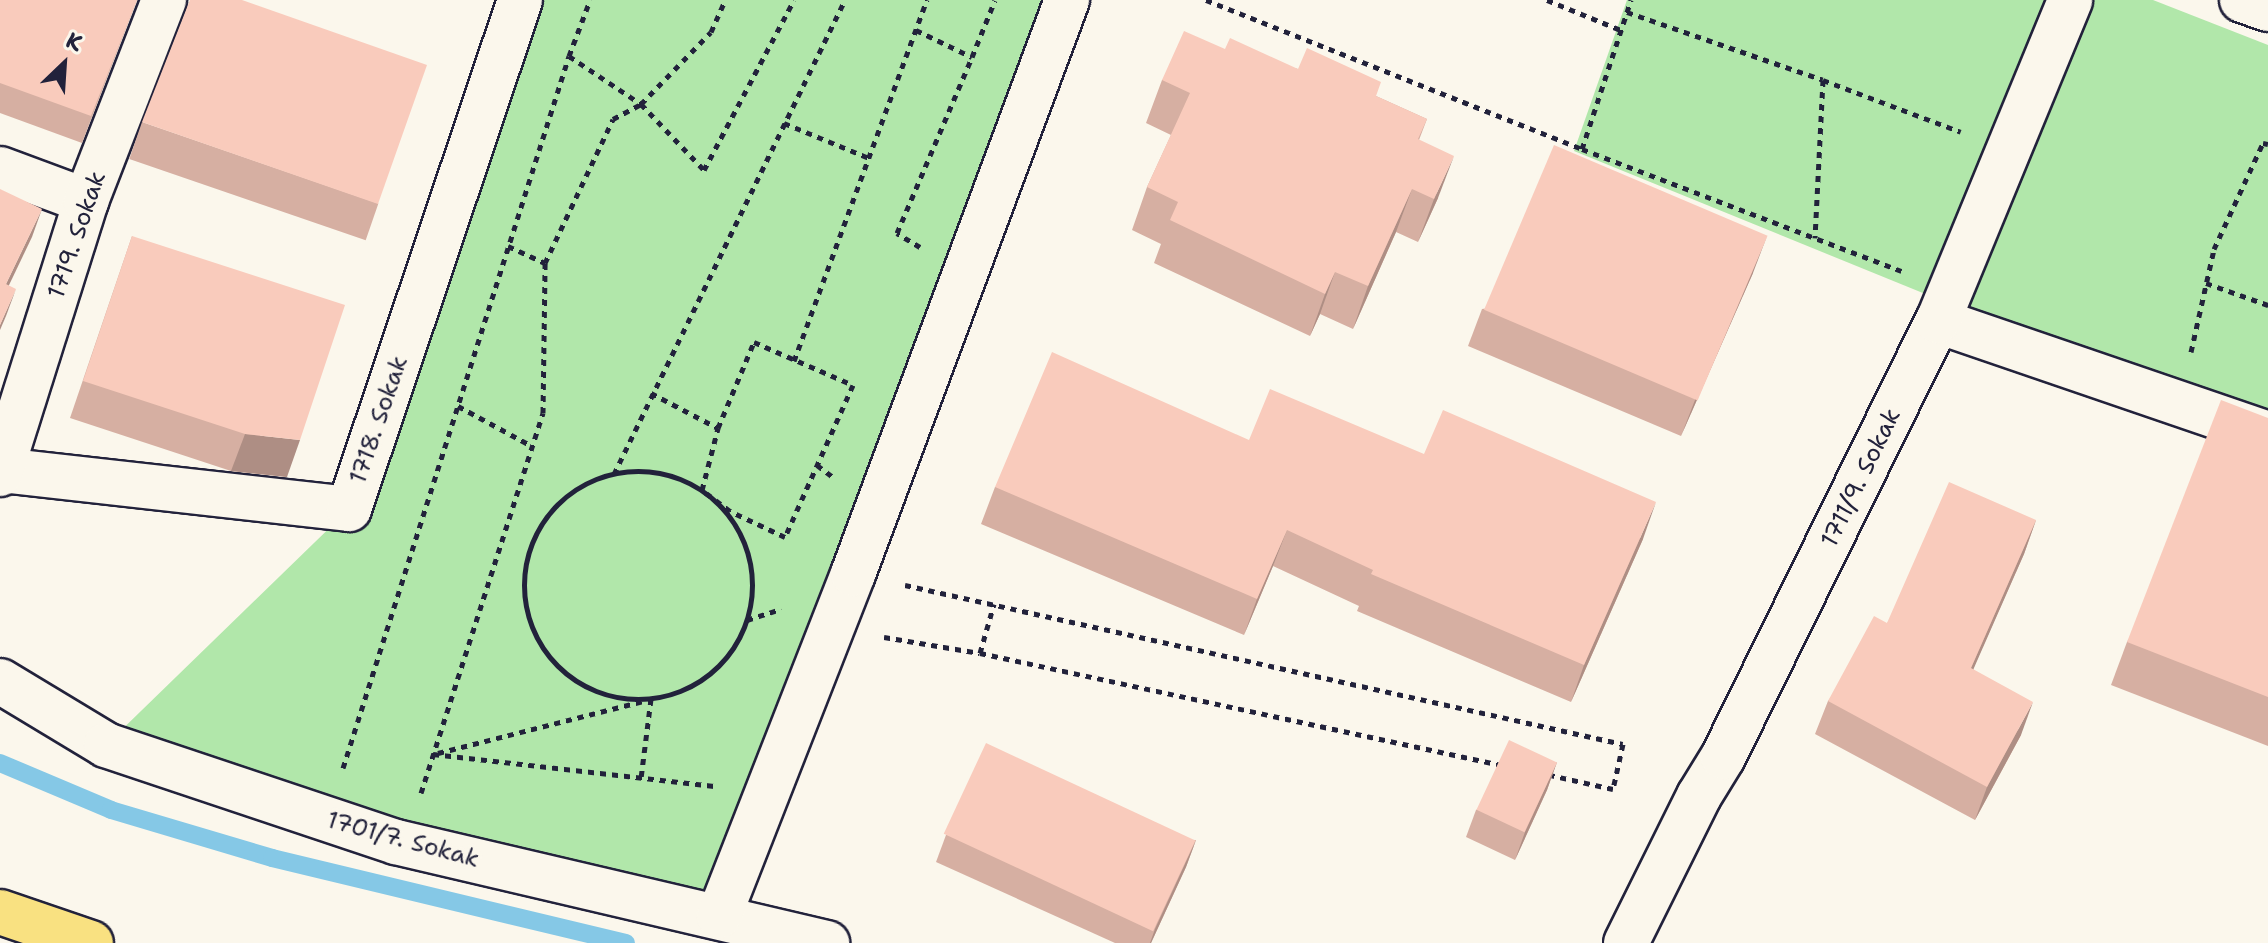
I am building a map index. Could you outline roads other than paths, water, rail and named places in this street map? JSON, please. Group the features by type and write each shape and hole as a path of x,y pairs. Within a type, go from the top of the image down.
{"highway":[{"path":"0,912 91,943"}],"street":[{"name":"1719. Sokak","path":"1,472 86,201 164,0"},
{"name":"1718. Sokak","path":"1,472 349,509 520,0"},
{"path":"719,916 853,574 1067,0"},
{"name":"1711/9. Sokak","path":"1626,943 1699,796 1723,757 1944,305 2070,0"},
{"path":"2242,0 2268,9"},
{"path":"0,169 86,201"},
{"path":"1944,305 2179,403 2268,434"},
{"name":"1701/7. Sokak","path":"0,681 106,745 396,842 827,943"}],"waterway":[{"path":"0,763 111,810 272,858 626,943"}]}
